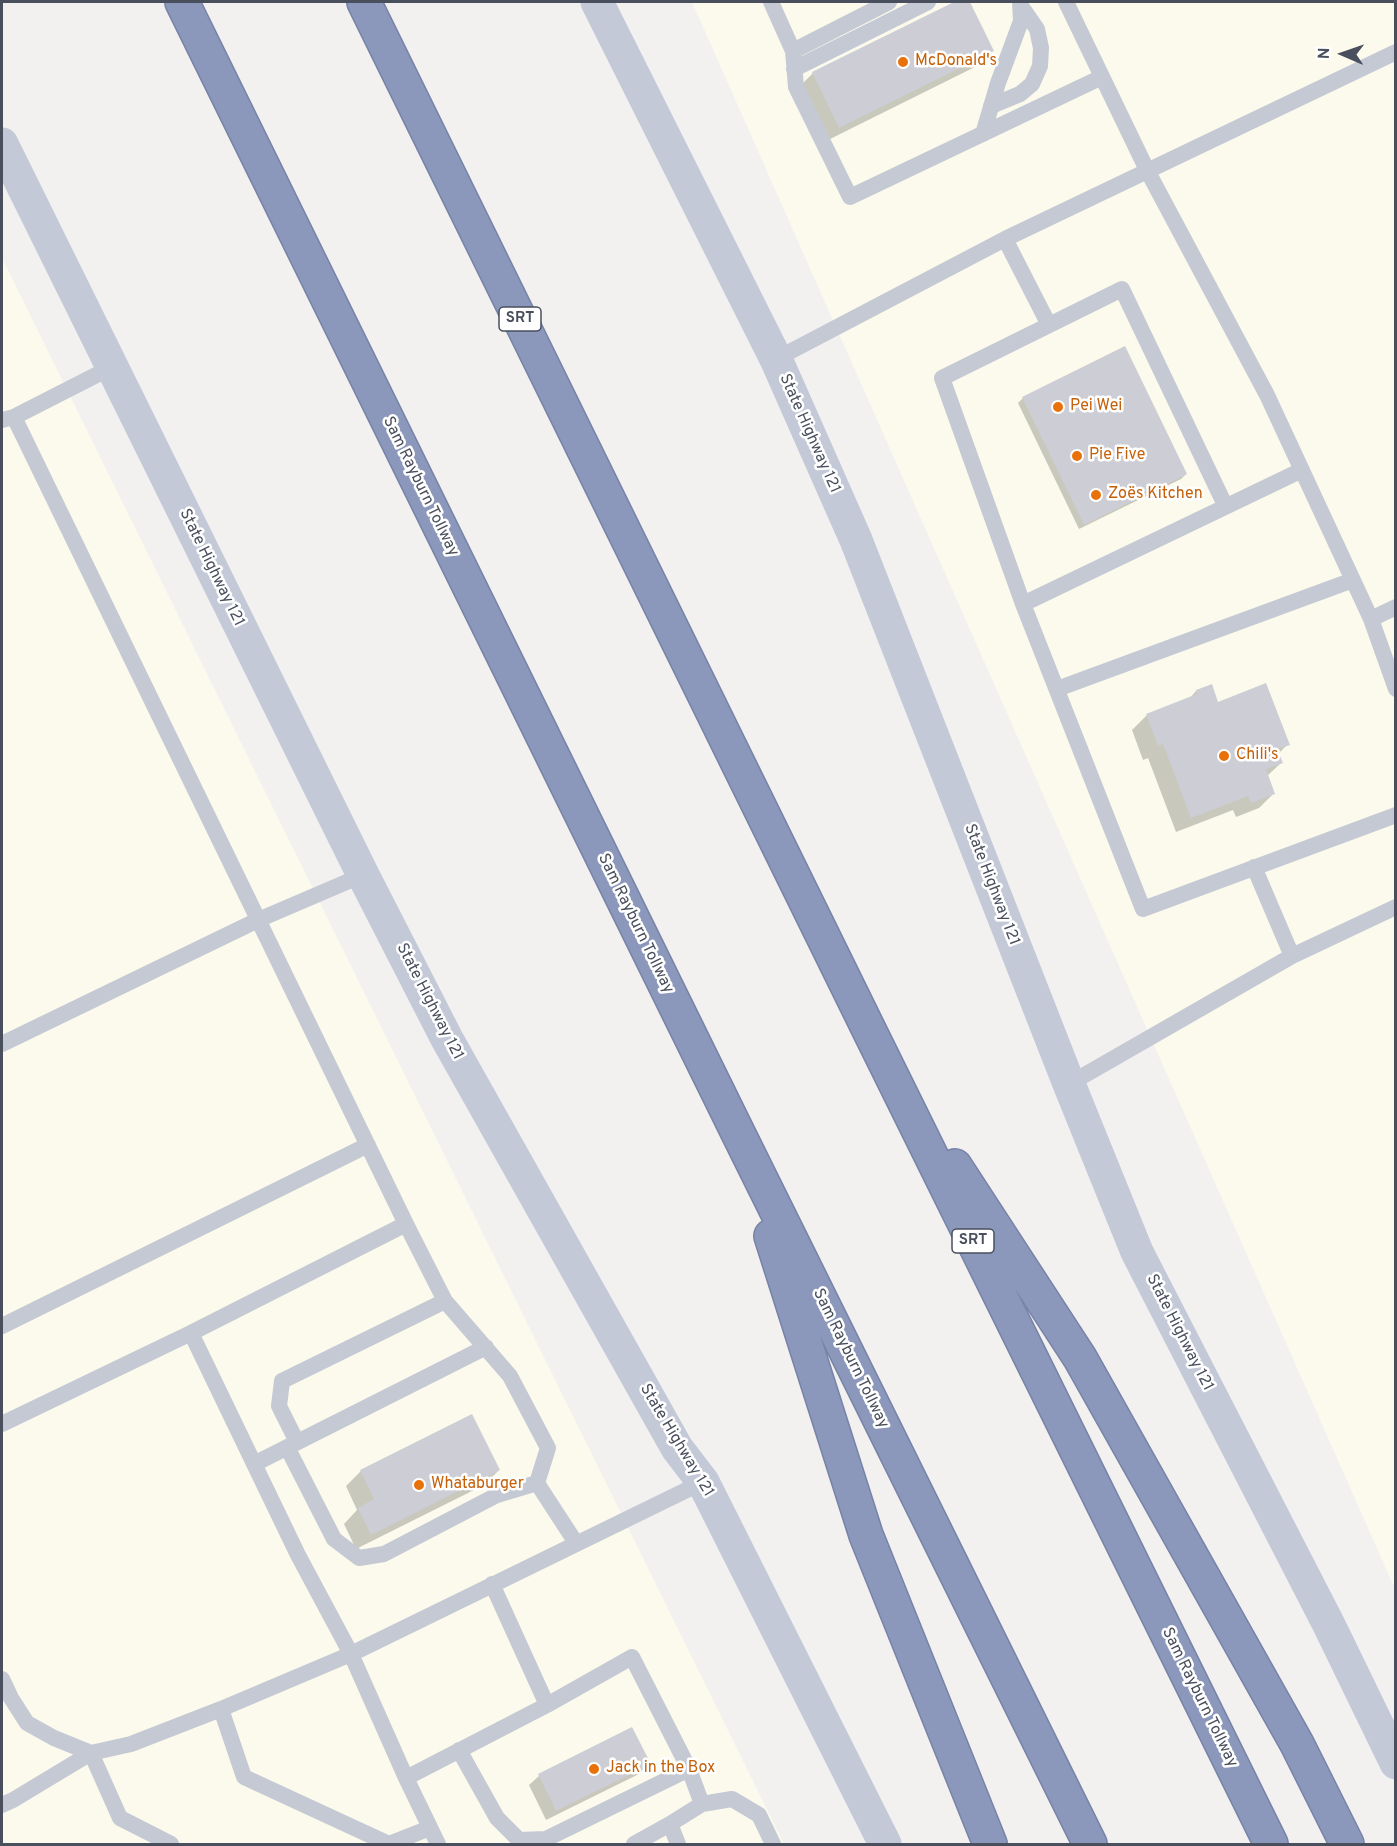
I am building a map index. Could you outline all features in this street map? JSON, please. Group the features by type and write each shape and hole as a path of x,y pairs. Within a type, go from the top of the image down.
{"highway":[{"name":"Sam Rayburn Tollway","path":"182,2 1090,1845"},
{"name":"Sam Rayburn Tollway","path":"364,2 1271,1845"},
{"path":"872,1036 1080,1358 1297,1744 1347,1845"},
{"path":"740,1137 866,1535 990,1845"}],"main road":[{"name":"State Highway 121","path":"597,2 776,359 856,540 1137,1252 1393,1753"},
{"name":"State Highway 121","path":"2,144 363,875 447,1039 677,1448 703,1482 885,1845"}],"lane":[{"path":"771,2 793,51 796,87 850,197 1102,77"},
{"path":"793,51 889,2"},
{"path":"794,69 928,2"},
{"path":"1066,2 1147,170 1267,395 1371,620 1395,689"},
{"path":"983,134 1021,21 1021,4"},
{"path":"991,106 1020,94 1032,84 1040,66 1041,48 1037,29 1021,4"},
{"path":"776,359 1005,238 1395,52"},
{"path":"1005,238 1049,325"},
{"path":"1225,505 1122,289 942,378 1023,604 1143,909 1395,815"},
{"path":"112,367 8,419 258,920 406,1224 446,1300 510,1376 548,1448 537,1483"},
{"path":"1023,604 1302,470"},
{"path":"1057,689 1353,579"},
{"path":"1371,620 1395,608"},
{"path":"1254,867 1292,956"},
{"path":"2,1044 258,920 363,875"},
{"path":"1069,1084 1292,956 1395,907"},
{"path":"2,1326 368,1145"},
{"path":"2,1424 191,1333 406,1224"},
{"path":"446,1300 282,1381 279,1406 292,1444 334,1539 359,1558 384,1554 497,1495 537,1483"},
{"path":"191,1333 298,1555 351,1653 438,1845"},
{"path":"254,1464 486,1347"},
{"path":"2,1805 91,1753 131,1744 221,1709 351,1653 703,1482"},
{"path":"537,1483 576,1543"},
{"path":"492,1584 547,1705"},
{"path":"406,1778 547,1705 632,1657 689,1769 702,1803"},
{"path":"2,1679 27,1723 54,1738 91,1753 120,1818 171,1845"},
{"path":"221,1709 244,1777 389,1844 430,1828"},
{"path":"459,1750 497,1818 519,1840 546,1839 689,1769"},
{"path":"634,1845 702,1803 732,1799 759,1815 773,1845"},
{"path":"670,1824 678,1845"}],"shaded area":[{"path":"692,2 1395,2 1395,1589"},
{"path":"2,258 784,1844 2,1844"}],"building":[{"name":"McDonald's","path":"954,2 970,2 994,51 839,128 812,72"},
{"path":"1125,346 1187,474 1084,525 1022,397"},
{"name":"Chili's","path":"1266,683 1290,745 1277,749 1283,763 1266,769 1275,794 1251,803 1248,796 1191,818 1163,744 1158,746 1146,714 1197,694 1196,690 1212,684 1218,702"},
{"name":"Whataburger","path":"472,1414 500,1470 371,1535 358,1508 374,1499 360,1470"},
{"name":"Jack in the Box","path":"632,1727 651,1764 556,1811 538,1774"}],"place":[{"name":"McDonald's","path":"903,62"},
{"name":"Pei Wei","path":"1058,407"},
{"name":"Pie Five","path":"1077,456"},
{"name":"Zoës Kitchen","path":"1096,495"},
{"name":"Chili's","path":"1224,756"},
{"name":"Whataburger","path":"419,1485"},
{"name":"Jack in the Box","path":"594,1769"}]}
